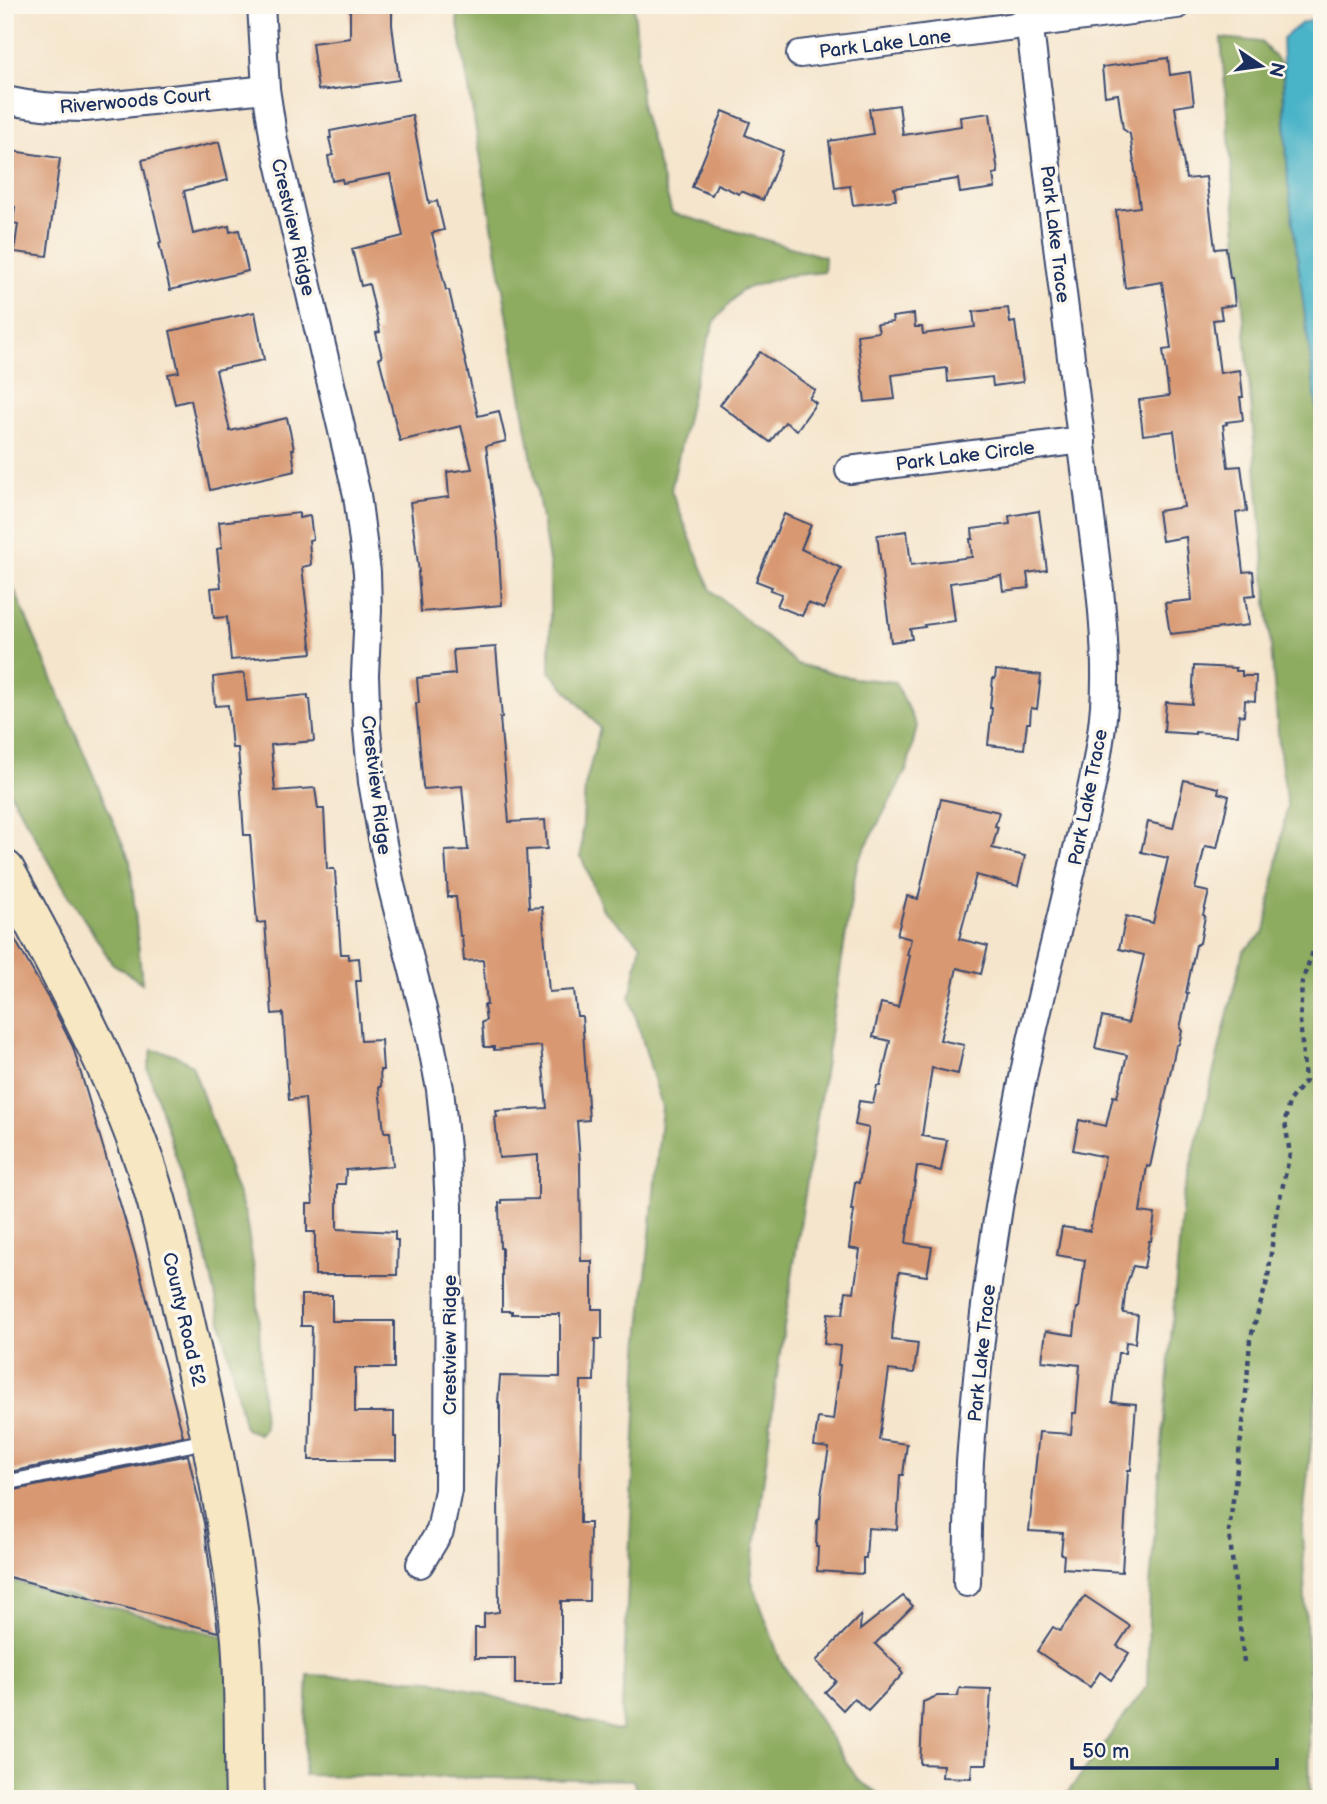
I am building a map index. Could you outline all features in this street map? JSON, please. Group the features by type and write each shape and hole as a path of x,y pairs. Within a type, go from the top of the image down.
{"main road":[{"name":"County Road 52","path":"5,870 86,1025 140,1148 166,1237 212,1439 230,1551 241,1641 245,1799"}],"street":[{"name":"Crestview Ridge","path":"261,5 265,89 274,141 357,495 369,610 365,675 372,782 391,885 429,1033 440,1089 445,1136 449,1207 448,1490 440,1531 420,1564"},
{"name":"Park Lake Lane","path":"800,54 1028,15 1177,5"},
{"name":"Park Lake Trace","path":"967,1583 970,1464 979,1362 995,1236 1026,1063 1089,801 1104,708 1104,629 1028,15"},
{"name":"Riverwoods Court","path":"5,100 56,108 85,107 265,89"},
{"name":"Park Lake Circle","path":"849,470 1082,440"}],"lane":[{"path":"5,1483 212,1439"}],"path":[{"path":"1244,1662 1229,1531 1245,1408 1250,1340 1268,1278 1275,1220 1290,1154 1285,1122 1289,1101 1305,1081 1300,1020 1302,982 1322,926"}],"green space":[{"path":"459,5 634,5 642,109 672,213 825,257 824,272 786,276 741,290 715,321 696,376 671,490 711,590 797,664 853,678 895,682 917,726 907,769 857,863 779,1359 751,1579 781,1662 858,1780 887,1799 639,1799 633,1780 304,1775 308,1675 431,1680 621,1731 639,1351 662,1107 630,997 641,944 603,910 581,856 585,786 600,728 550,671 550,567 457,18"},
{"path":"1221,38 1261,42 1282,65 1288,184 1322,448 1322,1340 1302,1529 1310,1799 1063,1799 1147,1686 1150,1586 1183,1198 1243,951 1265,932 1287,806 1279,745"},
{"path":"5,568 130,861 142,983 112,963 65,889 5,784"},
{"path":"152,1050 173,1054 192,1065 245,1214 257,1287 264,1428 259,1434 245,1429 205,1249 148,1069"},
{"path":"5,1579 241,1641 239,1799 5,1799"}],"water":[{"path":"1322,17 1322,448 1288,184 1282,39 1302,23"}],"building":[{"path":"350,5 392,5 399,80 318,90 312,43 350,38"},
{"path":"1168,58 1170,75 1190,72 1194,104 1175,107 1186,179 1206,177 1215,249 1226,248 1232,278 1235,305 1220,307 1222,319 1213,320 1220,373 1240,370 1243,420 1226,422 1227,424 1223,425 1228,467 1241,466 1247,511 1236,513 1243,572 1253,571 1255,595 1245,596 1249,625 1170,634 1165,603 1192,600 1186,537 1162,541 1158,511 1184,507 1174,431 1143,435 1139,400 1169,396 1163,350 1171,349 1162,282 1125,288 1116,210 1140,207 1130,134 1123,129 1118,94 1105,96 1102,67"},
{"path":"899,105 903,135 961,126 960,117 990,113 998,173 993,174 995,188 960,193 958,179 894,188 896,200 853,205 850,186 835,188 829,141 873,134 869,109"},
{"path":"723,111 750,122 745,135 783,151 763,200 741,191 739,194 717,184 712,195 692,187"},
{"path":"412,115 429,203 437,201 444,230 432,233 446,290 449,290 478,416 499,411 506,441 486,446 498,539 502,605 421,612 410,502 449,497 447,472 472,469 461,426 400,441 379,358 382,357 376,333 380,332 369,284 361,286 352,249 403,236 390,174 343,183 342,179 332,181 328,156 333,155 330,131"},
{"path":"219,142 228,180 184,191 193,234 229,226 230,232 239,230 248,271 170,290 142,160"},
{"path":"5,150 60,158 47,256 14,252 18,224 13,223 15,207 5,206"},
{"path":"1008,308 1010,323 1015,322 1023,382 993,386 992,377 948,382 947,368 892,375 895,399 865,402 857,335 879,332 877,324 893,322 892,317 914,314 915,327 922,327 923,334 975,327 973,312"},
{"path":"255,312 264,360 216,370 230,431 287,418 294,449 295,471 210,490 191,400 175,404 168,374 179,372 170,331"},
{"path":"760,352 815,390 809,398 816,403 797,430 785,422 770,442 720,405"},
{"path":"1039,511 1047,570 1027,573 1029,588 1003,591 1001,576 950,583 955,621 910,629 912,639 891,642 877,535 907,531 911,565 972,557 972,529 1010,524 1009,516"},
{"path":"299,513 299,518 310,516 313,539 309,540 311,565 302,567 312,653 231,660 227,617 214,618 211,588 221,587 217,549 222,548 219,522"},
{"path":"784,514 811,525 801,549 841,568 824,609 808,603 802,616 777,606 782,594 756,581"},
{"path":"496,647 509,822 545,820 547,849 526,850 529,908 542,907 549,992 574,990 577,1016 582,1016 589,1120 577,1121 581,1261 592,1261 592,1309 602,1309 602,1339 595,1339 594,1381 581,1381 580,1523 590,1523 589,1601 561,1601 561,1684 515,1684 515,1658 475,1658 475,1628 484,1628 484,1614 499,1612 500,1376 560,1377 560,1314 512,1314 512,1311 502,1311 499,1203 502,1203 502,1200 538,1199 538,1155 499,1158 495,1117 496,1111 547,1108 541,1046 494,1050 494,1047 484,1047 482,1022 486,1021 484,1005 487,1005 483,960 464,961 456,897 448,897 445,851 468,850 462,786 424,789 423,786 416,703 419,703 417,678 455,674 453,650"},
{"path":"1194,666 1236,668 1236,671 1242,671 1242,676 1256,676 1255,701 1245,700 1244,716 1239,715 1238,735 1164,732 1166,702 1192,704"},
{"path":"996,670 1041,675 1037,709 1031,708 1024,749 988,745 993,678 995,679"},
{"path":"244,673 247,701 308,695 310,699 314,741 271,745 275,791 315,788 318,809 324,809 327,869 335,871 341,954 348,954 348,959 359,958 361,981 356,981 361,1041 381,1040 383,1070 380,1070 379,1087 384,1132 390,1132 393,1166 346,1170 345,1184 337,1184 337,1229 395,1232 395,1240 398,1240 397,1275 315,1275 315,1232 307,1232 307,1204 313,1204 305,1098 289,1100 283,1013 272,1014 265,922 257,923 250,835 244,835 238,748 232,748 228,705 215,706 213,677"},
{"path":"1184,780 1219,788 1218,793 1229,796 1217,848 1205,846 1195,889 1209,892 1203,915 1205,916 1186,993 1179,1044 1176,1046 1150,1167 1147,1166 1140,1212 1155,1214 1151,1241 1144,1268 1133,1266 1126,1286 1123,1313 1138,1315 1135,1343 1126,1342 1125,1353 1118,1353 1112,1402 1136,1404 1131,1470 1128,1470 1122,1572 1063,1568 1063,1533 1029,1531 1039,1432 1071,1434 1073,1413 1076,1413 1080,1365 1042,1361 1046,1331 1074,1335 1085,1260 1057,1255 1062,1227 1090,1231 1105,1157 1073,1150 1079,1120 1106,1126 1113,1096 1117,1097 1127,1055 1095,1048 1102,1017 1128,1023 1144,955 1119,949 1126,916 1153,923 1168,858 1141,852 1148,822 1173,828"},
{"path":"941,799 999,812 992,848 1025,856 1018,886 976,875 959,939 988,946 981,974 957,968 940,1040 964,1045 958,1074 932,1068 922,1136 947,1140 941,1171 917,1166 906,1243 932,1247 927,1276 899,1272 892,1340 918,1343 914,1373 889,1370 879,1440 907,1444 903,1475 900,1475 897,1530 868,1528 863,1574 817,1571 817,1521 820,1518 829,1448 814,1446 818,1418 833,1420 840,1365 840,1346 824,1344 828,1313 843,1314 846,1291 854,1292 860,1250 849,1248 854,1210 851,1210 869,1128 855,1125 859,1101 873,1103 877,1086 880,1086 890,1041 873,1037 881,1003 898,1007 910,956 907,955 911,939 897,935 907,896 918,899"},
{"path":"5,922 73,1047 134,1250 183,1436 5,1473"},
{"path":"301,1295 332,1295 332,1321 394,1321 394,1368 355,1368 355,1412 394,1412 396,1460 309,1460 312,1326 301,1326"},
{"path":"188,1455 204,1523 218,1632 5,1576 5,1492"},
{"path":"903,1596 913,1606 875,1644 903,1674 868,1711 854,1698 843,1710 825,1692 836,1681 816,1661 861,1615 860,1630"},
{"path":"1085,1596 1130,1626 1117,1646 1129,1653 1111,1680 1100,1672 1090,1687 1037,1651 1053,1627 1060,1631"},
{"path":"959,1688 991,1689 987,1764 972,1764 971,1778 942,1777 943,1765 920,1764 923,1702 937,1696 958,1696"}],"railway":[{"path":"1322,1537 1322,1581"}]}
